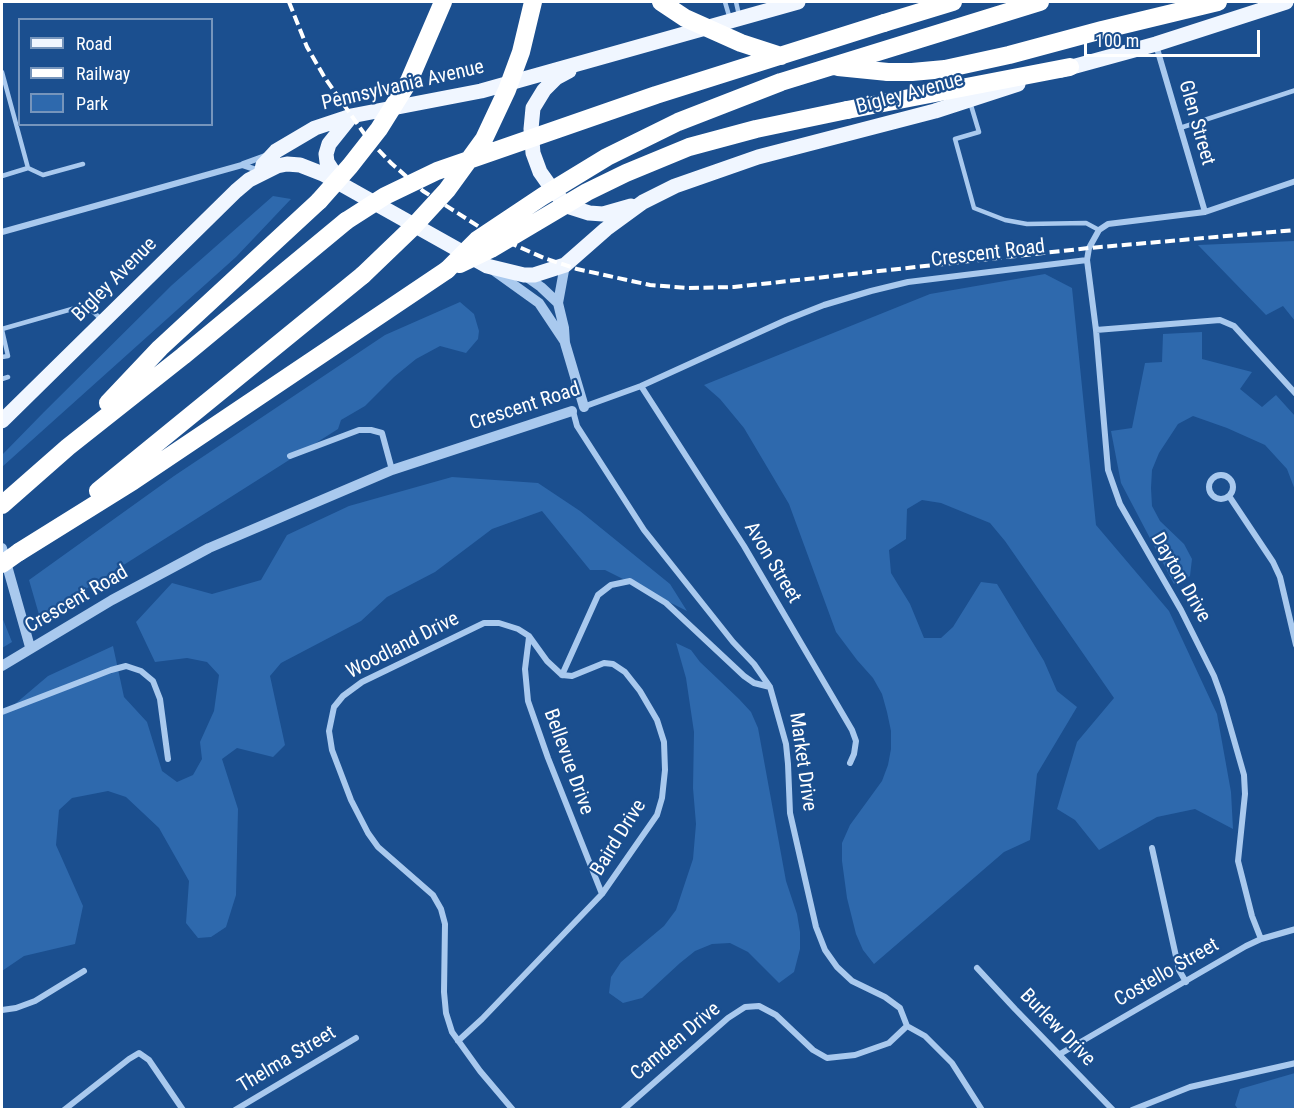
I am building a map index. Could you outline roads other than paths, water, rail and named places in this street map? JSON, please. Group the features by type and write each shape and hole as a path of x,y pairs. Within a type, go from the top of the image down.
{"highway":[{"path":"68,447 160,348 319,201 350,166 379,129 410,81 443,2"},
{"path":"43,536 363,275 413,227 447,190 484,139 507,90 518,62 533,2"},
{"path":"660,2 685,18 741,43 776,54 841,68 888,72 945,69 1218,2"},
{"path":"3,503 68,447 183,356 346,221 385,196 436,171 657,94 953,2"},
{"path":"447,270 477,240 543,196 608,157 678,122 781,82 1040,2"},
{"path":"1102,30 1180,2"},
{"path":"2,564 10,550 43,536 133,481 447,270 491,249 587,192 626,173 689,147 756,129 1070,68"}],"main road":[{"name":"Pennsylvania Avenue","path":"261,174 263,165 276,151 315,128 351,116 481,91 798,2"},
{"name":"Bigley Avenue","path":"524,275 542,273 565,265 606,229 644,202 675,186 758,157 935,111 1286,2"},
{"path":"593,58 556,78 544,90 534,108 531,129 533,153 540,172 567,206 589,213 603,214 644,202"},
{"path":"341,184 327,162 326,154 333,138 351,116"},
{"path":"261,174 287,164 300,165 323,174 487,266 524,275"},
{"name":"Bigley Avenue","path":"2,421 236,191 261,174"}],"street":[{"name":"Glen Street","path":"1156,44 1205,212"},
{"path":"2,232 242,165 276,151"},
{"path":"242,165 257,170 261,174"},
{"path":"1099,230 1108,224 1205,212 1296,181"},
{"name":"Dayton Drive","path":"1099,230 1089,248 1088,260 1108,470 1120,504 1181,610 1214,676 1244,775 1245,794 1238,861 1260,939"},
{"name":"Crescent Road","path":"2,666 30,647 112,600 209,548 392,470 641,386 824,305 908,282 1088,260"},
{"path":"565,265 558,303 566,343 584,407"},
{"path":"487,266 539,303 566,343"},
{"path":"524,275 558,303"},
{"path":"1096,330 1220,320 1233,326 1296,393"},
{"name":"Avon Street","path":"641,386 744,546 852,730 856,741 855,754 850,763"},
{"name":"Market Drive","path":"572,411 577,426 644,530 733,642 754,664 770,687 786,744 792,824 816,927 825,950 837,967 852,981 885,997 900,1008 907,1026 925,1036 952,1063 982,1110"},
{"path":"290,456 359,430 371,430 382,434 392,470"},
{"path":"1229,496 1277,570 1296,645"},
{"path":"10,550 30,647"},
{"path":"529,636 547,661 562,675 598,595 610,585 630,581 666,603 744,676 754,683 770,687"},
{"name":"Woodland Drive","path":"513,1110 452,1032 446,1013 444,992 445,924 441,909 433,895 378,848 368,833 351,800 332,750 329,731 334,707 343,696 362,682 484,623 499,623 518,629 529,636"},
{"name":"Bellevue Drive","path":"529,636 525,669 528,701 602,894"},
{"name":"Baird Drive","path":"458,1041 602,894 657,815 662,798 665,770 664,742 657,720 640,691 625,672 613,664 604,663 572,676 562,675"},
{"path":"2,712 126,666 141,671 153,681 160,699 168,759"},
{"path":"1152,848 1179,970 1186,982"},
{"name":"Costello Street","path":"1060,1054 1260,939 1296,929"},
{"name":"Burlew Drive","path":"977,968 1113,1110"},
{"path":"2,1010 35,1001 84,971"},
{"name":"Camden Drive","path":"623,1110 728,1018 746,1007 759,1006 776,1015 813,1050 827,1058 855,1055 888,1043 907,1026"},
{"name":"Thelma Street","path":"235,1110 356,1038"},
{"path":"64,1110 139,1053 149,1060 183,1110"},
{"path":"1132,1110 1190,1087 1296,1063"}],"lane":[{"path":"725,2 735,19"},
{"path":"735,19 736,2"},
{"path":"2,72 28,168"},
{"path":"1180,128 1296,90"},
{"path":"969,100 979,132 955,139 974,208 1005,220 1027,224 1086,223 1099,230"},
{"path":"2,176 28,168 43,175 83,164"},
{"path":"2,357 8,356 2,329 79,307 89,308 103,321"},
{"path":"2,379 8,377"}],"railway":[{"path":"289,2 307,47 325,78 368,139 391,163 423,191 492,235 544,258 577,269 650,285 688,288 734,287 1089,248 1296,230"}]}
